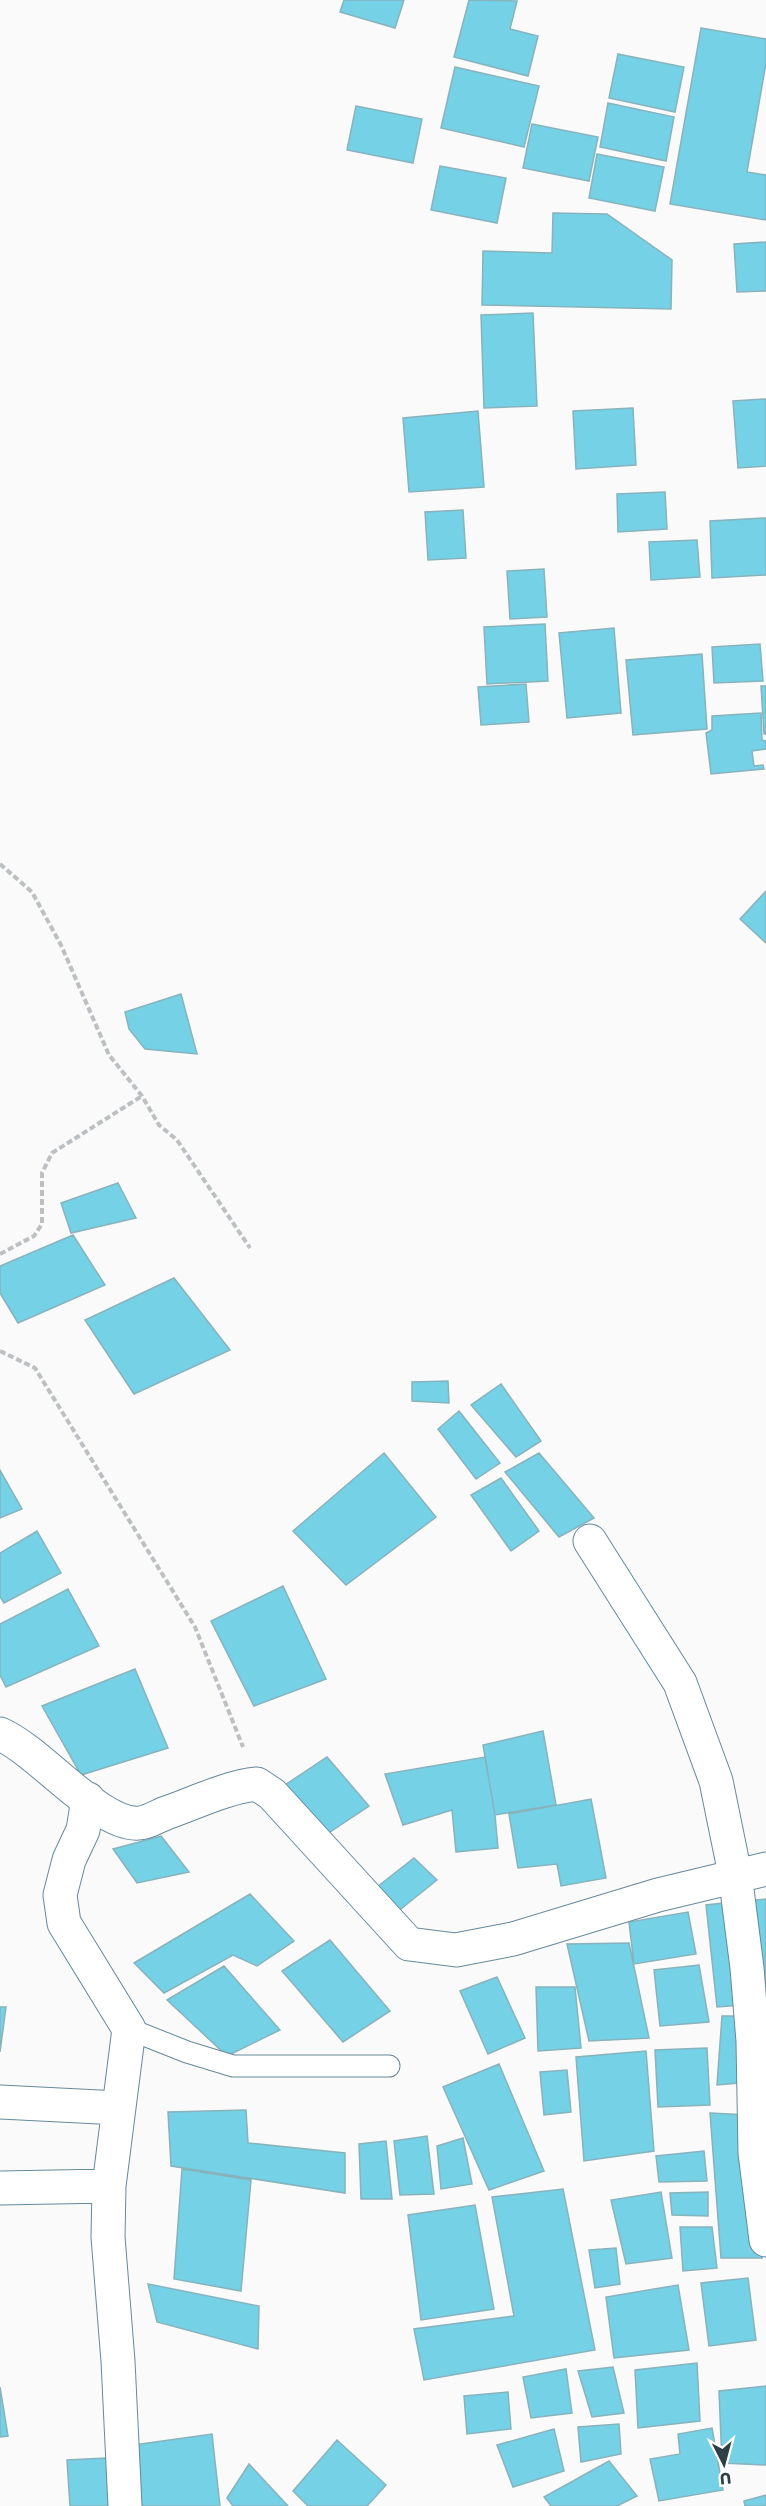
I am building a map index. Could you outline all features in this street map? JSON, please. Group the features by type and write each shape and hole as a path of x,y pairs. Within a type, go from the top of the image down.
{"street":[{"path":"590,1541 680,1683 751,1871 747,1968 753,2041 755,2153 766,2240"},
{"path":"0,1734 18,1742 114,1818 140,1823 240,1787 257,1784 272,1794 409,1944 456,1950 513,1939 751,1871"},
{"path":"88,1799 83,1830 69,1860 60,1895 64,1923 129,2029 109,2186 108,2237 118,2361 125,2506"},
{"path":"0,2102 119,2108"},
{"path":"0,2188 109,2186"}],"lane":[{"path":"129,2029 187,2052 233,2066 389,2066"}],"path":[{"path":"0,864 32,892 61,945 109,1054 142,1096 159,1125 177,1140 250,1248"},
{"path":"0,1254 34,1236 42,1224 42,1173 52,1153 142,1096"},
{"path":"0,1351 35,1368 195,1627 257,1784"}],"building":[{"path":"344,0 404,0 395,28 340,12"},
{"path":"469,0 517,1 510,29 538,36 528,76 454,57"},
{"path":"701,28 766,39 766,63 747,172 766,175 766,220 670,204"},
{"path":"618,54 684,67 675,112 609,98"},
{"path":"455,67 539,86 524,147 441,128"},
{"path":"608,103 674,117 666,161 600,147"},
{"path":"356,106 422,119 413,163 347,150"},
{"path":"532,124 598,137 589,181 523,168"},
{"path":"597,154 664,167 655,211 589,198"},
{"path":"440,166 506,178 497,223 431,210"},
{"path":"553,213 607,214 672,260 671,309 482,305 483,251 552,253"},
{"path":"766,242 766,291 737,292 734,244"},
{"path":"533,313 537,406 484,408 481,315"},
{"path":"766,399 766,466 738,468 733,401"},
{"path":"633,408 636,465 576,469 573,411"},
{"path":"478,411 484,487 409,492 403,418"},
{"path":"665,492 667,529 618,532 617,494"},
{"path":"463,510 466,558 428,560 425,512"},
{"path":"766,518 766,575 712,578 710,521"},
{"path":"697,540 700,577 651,580 649,542"},
{"path":"544,569 547,617 510,619 507,571"},
{"path":"545,624 548,681 487,684 484,627"},
{"path":"614,628 621,713 567,718 559,633"},
{"path":"760,644 763,681 714,683 712,647"},
{"path":"702,654 707,729 633,735 626,660"},
{"path":"526,684 529,722 481,725 478,687"},
{"path":"761,686 766,686 766,734 764,734"},
{"path":"761,713 762,740 766,741 766,749 752,751 754,766 763,765 764,769 711,774 706,733 712,730 712,716"},
{"path":"766,891 766,943 740,919"},
{"path":"181,994 197,1054 145,1049 129,1029 125,1012"},
{"path":"118,1183 136,1218 71,1233 61,1203"},
{"path":"73,1235 105,1285 18,1323 0,1293 0,1266"},
{"path":"174,1278 230,1350 134,1394 85,1320"},
{"path":"448,1381 449,1403 412,1401 412,1382"},
{"path":"501,1384 541,1441 516,1457 471,1405"},
{"path":"459,1411 500,1463 476,1479 438,1429"},
{"path":"384,1453 436,1517 346,1585 293,1531"},
{"path":"539,1453 594,1518 559,1537 505,1472"},
{"path":"0,1470 22,1509 0,1518"},
{"path":"501,1478 539,1531 511,1551 471,1495"},
{"path":"37,1531 61,1573 4,1603 0,1597 0,1553"},
{"path":"283,1586 326,1679 254,1706 211,1621"},
{"path":"68,1589 99,1646 6,1687 0,1675 0,1624"},
{"path":"135,1669 168,1748 81,1775 42,1706"},
{"path":"543,1731 556,1805 495,1815 483,1745"},
{"path":"327,1757 369,1806 324,1836 285,1785"},
{"path":"485,1757 498,1848 456,1852 452,1810 403,1825 385,1774"},
{"path":"591,1799 606,1878 561,1886 557,1864 518,1868 509,1814"},
{"path":"161,1836 189,1872 137,1883 113,1849"},
{"path":"414,1858 437,1880 397,1912 372,1891"},
{"path":"250,1894 294,1941 257,1966 233,1955 164,1993 134,1963"},
{"path":"766,1899 766,2005 745,1901"},
{"path":"732,1902 743,2005 717,2007 706,1905"},
{"path":"688,1912 696,1954 634,1964 629,1922"},
{"path":"330,1940 390,2011 343,2042 282,1971"},
{"path":"629,1943 649,2038 589,2041 567,1944"},
{"path":"699,1965 709,2022 660,2026 654,1970"},
{"path":"224,1966 280,2030 227,2056 167,2000"},
{"path":"497,1977 525,2038 488,2054 460,1991"},
{"path":"536,1987 575,1987 581,2048 538,2051"},
{"path":"0,2007 6,2007 0,2052"},
{"path":"722,2016 742,2016 740,2083 717,2085"},
{"path":"707,2048 710,2105 658,2107 655,2050"},
{"path":"646,2051 654,2151 584,2161 576,2057"},
{"path":"499,2064 544,2171 489,2190 443,2087"},
{"path":"567,2070 571,2112 544,2115 540,2072"},
{"path":"246,2110 248,2143 345,2153 345,2193 171,2166 168,2112"},
{"path":"710,2113 748,2115 748,2153 762,2258 721,2258"},
{"path":"427,2136 434,2194 400,2195 394,2141"},
{"path":"463,2138 472,2184 441,2189 437,2146"},
{"path":"386,2141 392,2199 361,2199 359,2144"},
{"path":"704,2151 707,2181 659,2182 656,2156"},
{"path":"182,2169 251,2180 241,2291 174,2279"},
{"path":"563,2189 595,2350 424,2380 414,2329 514,2316 492,2197"},
{"path":"661,2192 672,2258 626,2264 611,2200"},
{"path":"708,2192 708,2216 672,2215 670,2193"},
{"path":"475,2205 494,2309 421,2320 408,2215"},
{"path":"680,2227 712,2227 717,2268 683,2271"},
{"path":"616,2248 620,2284 595,2288 589,2250"},
{"path":"748,2278 756,2340 709,2346 701,2283"},
{"path":"148,2284 259,2306 258,2349 157,2322"},
{"path":"678,2285 689,2350 614,2358 606,2297"},
{"path":"697,2363 700,2421 638,2428 635,2370"},
{"path":"613,2367 624,2413 592,2417 578,2371"},
{"path":"566,2369 572,2413 531,2418 523,2377"},
{"path":"766,2386 766,2465 722,2463 719,2391"},
{"path":"0,2387 8,2436 0,2437"},
{"path":"508,2392 511,2429 467,2434 464,2396"},
{"path":"619,2424 621,2454 581,2462 578,2427"},
{"path":"712,2428 723,2490 659,2501 650,2459 680,2454 678,2434"},
{"path":"554,2429 564,2471 513,2487 497,2445"},
{"path":"212,2434 220,2506 133,2506 127,2446"},
{"path":"337,2440 386,2485 367,2506 308,2506 293,2491"},
{"path":"106,2458 112,2506 70,2506 67,2460"},
{"path":"609,2461 637,2496 617,2506 551,2506 544,2497"},
{"path":"249,2464 288,2506 233,2506 227,2498"},
{"path":"766,2495 766,2506 745,2506 744,2501"}]}
